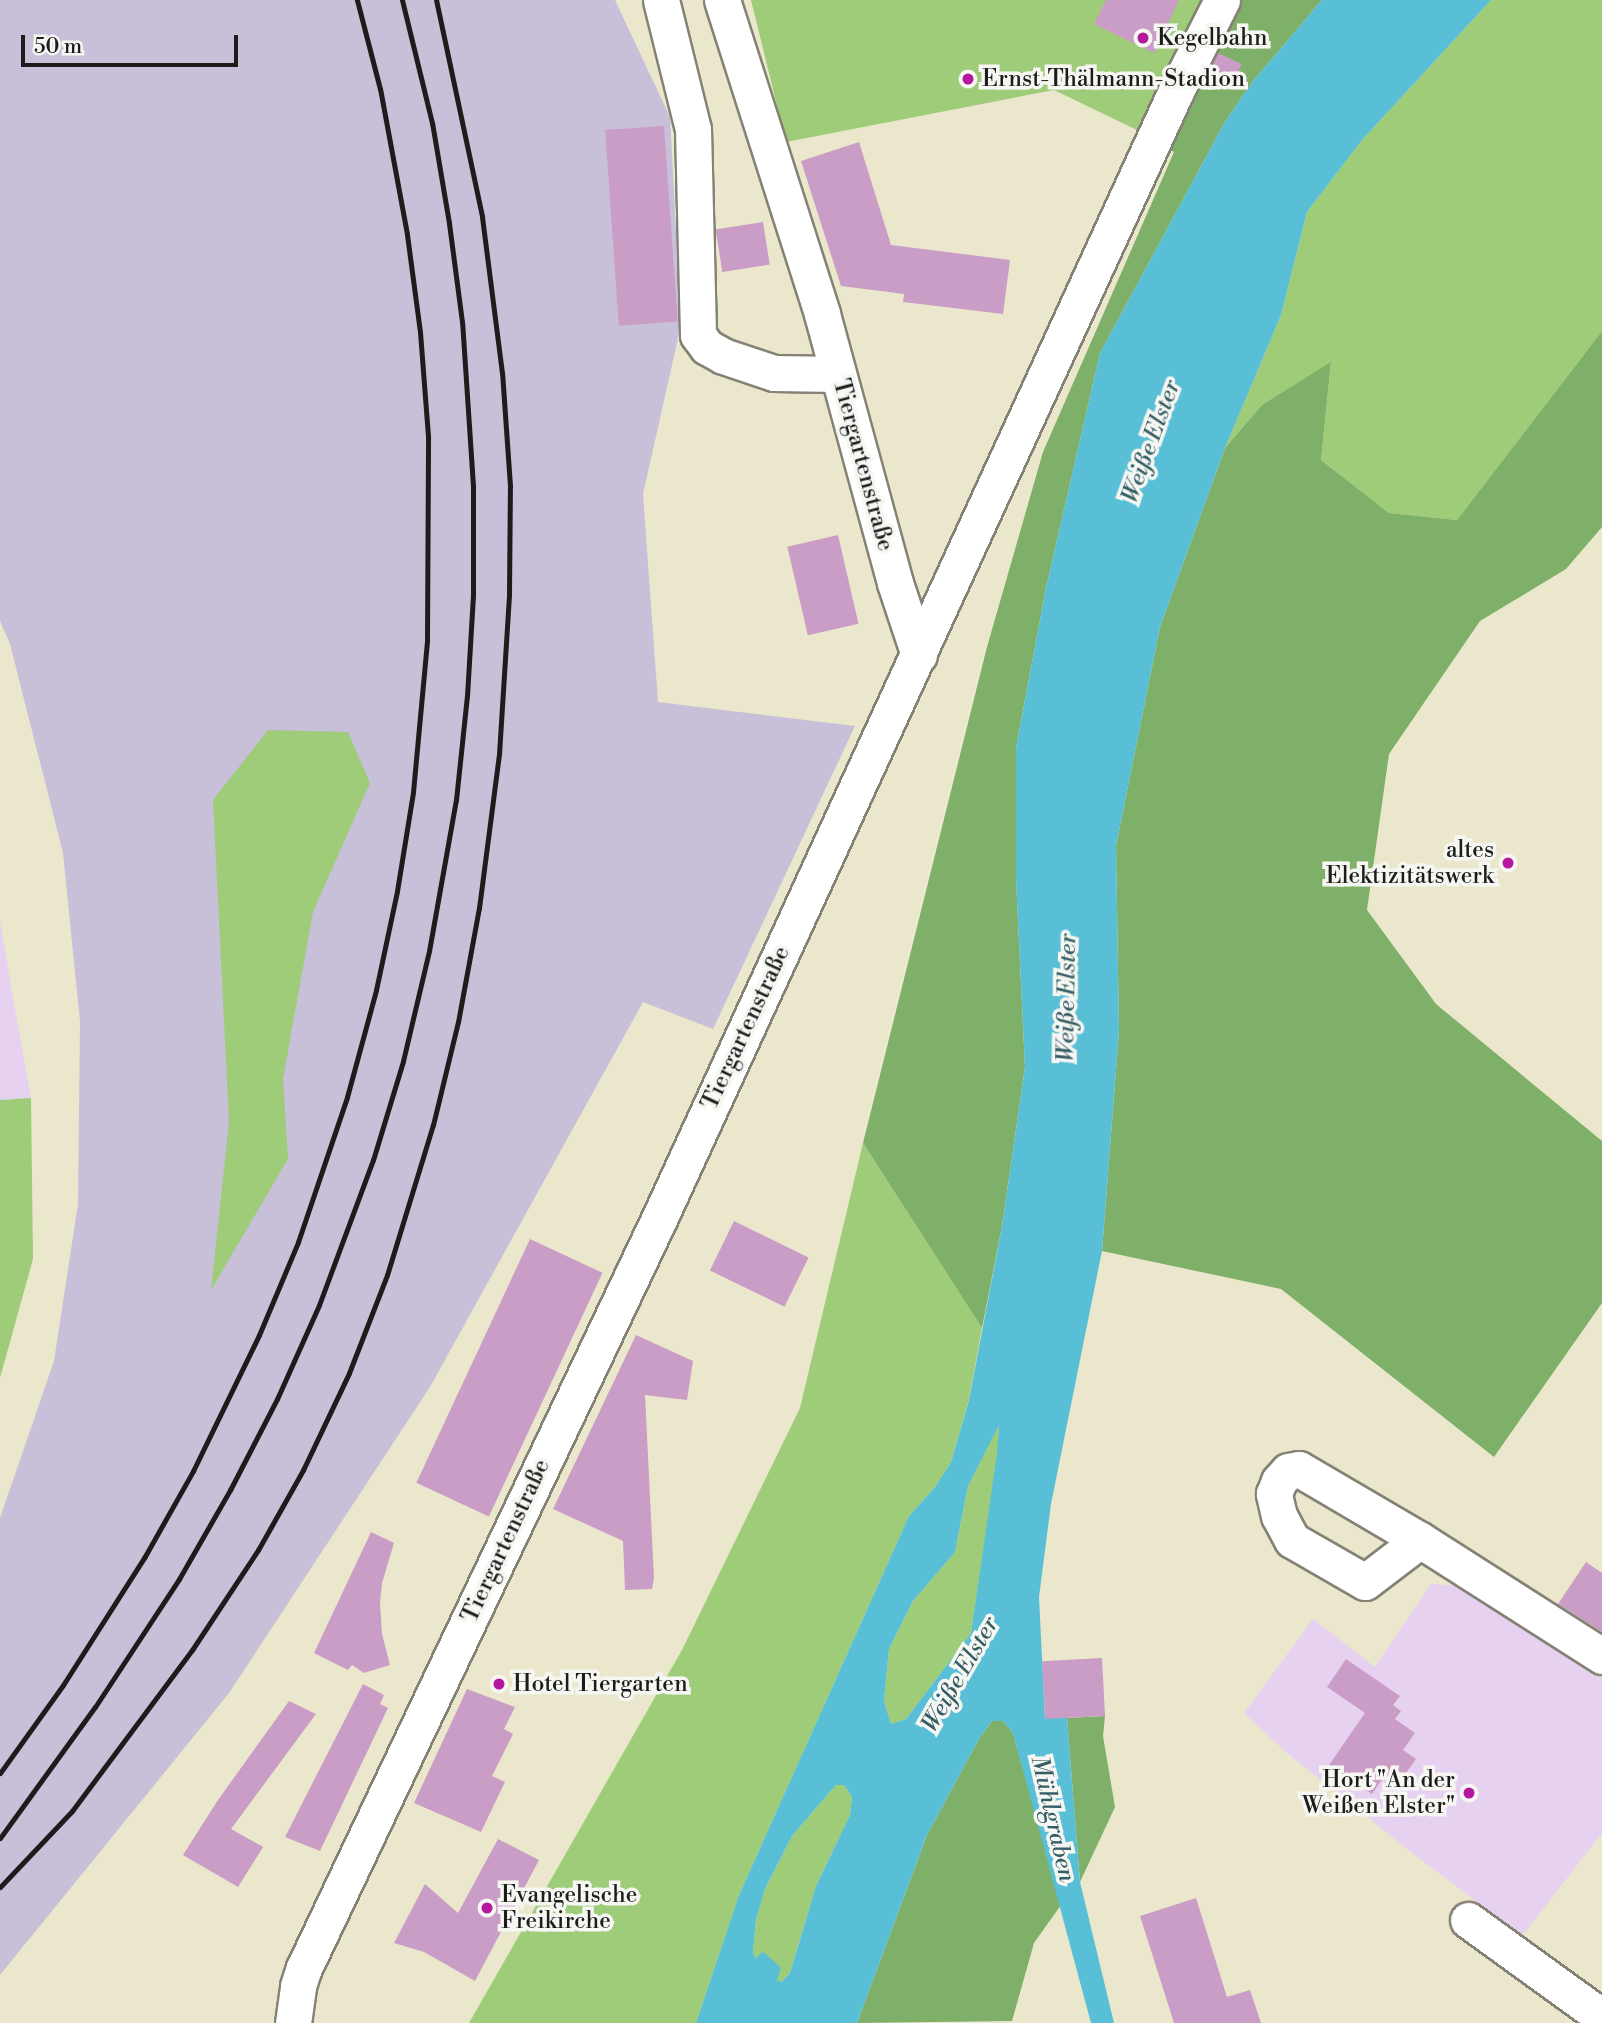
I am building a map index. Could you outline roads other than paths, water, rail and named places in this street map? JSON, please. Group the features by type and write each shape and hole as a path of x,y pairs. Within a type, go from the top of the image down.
{"street":[{"path":"661,0 693,129 698,335 707,347 723,356 774,373 838,374"},
{"name":"Tiergartenstraße","path":"293,2023 298,1986 304,1968 660,1217 919,655 895,583 838,374 722,0"},
{"path":"919,655 1176,91 1223,0"},
{"path":"1420,1540 1602,1656"},
{"path":"1468,1920 1602,2017"}],"water":[{"path":"1322,0 1491,0 1362,140 1307,212 1281,315 1225,448 1160,627 1116,846 1119,1031 1102,1251 1051,1504 1039,1597 1045,1718 1067,1718 1080,1882 1114,2023 1091,2023 1013,1733 1003,1721 992,1721 980,1737 927,1835 857,2023 696,2023 739,1895 909,1516 935,1487 951,1462 969,1400 1002,1226 1025,1067 1016,879 1016,748 1046,588 1100,353 1226,120 1254,80","holes":["999,1425 971,1633 906,1719 891,1724 884,1701 889,1649 913,1601 955,1552 968,1486","836,1785 844,1785 852,1797 850,1815 816,1886 790,1973 781,1982 777,1980 781,1968 762,1952 756,1959 753,1952 756,1920 765,1889 792,1836"]}],"railway":[{"path":"0,1773 63,1685 144,1558 193,1471 259,1335 298,1242 347,1097 376,990 397,891 413,792 427,640 428,436 420,332 407,234 380,89 357,0"},
{"path":"0,1838 95,1707 179,1579 230,1490 277,1399 319,1305 373,1160 403,1061 429,951 456,800 467,696 473,594 473,486 462,322 449,223 432,123 402,0"},
{"path":"0,1887 72,1811 192,1650 258,1550 303,1470 349,1373 387,1275 433,1125 458,1022 479,908 499,754 509,593 510,486 502,373 482,216 436,0"}],"place":[{"name":"Kegelbahn","path":"1143,38"},
{"name":"Ernst-Thälmann-Stadion","path":"968,79"},
{"name":"altes Elektizitätswerk","path":"1508,863"},
{"name":"Hotel Tiergarten","path":"499,1684"},
{"name":"Hort \"An der Weißen Elster\"","path":"1469,1793"},
{"name":"Evangelische Freikirche","path":"487,1908"}],"water label":[{"name":"Weiße Elster","path":"1152,442"},
{"name":"Weiße Elster","path":"1068,998"},
{"name":"Weiße Elster","path":"961,1675"},
{"name":"Mühlgraben","path":"1052,1819"}]}
